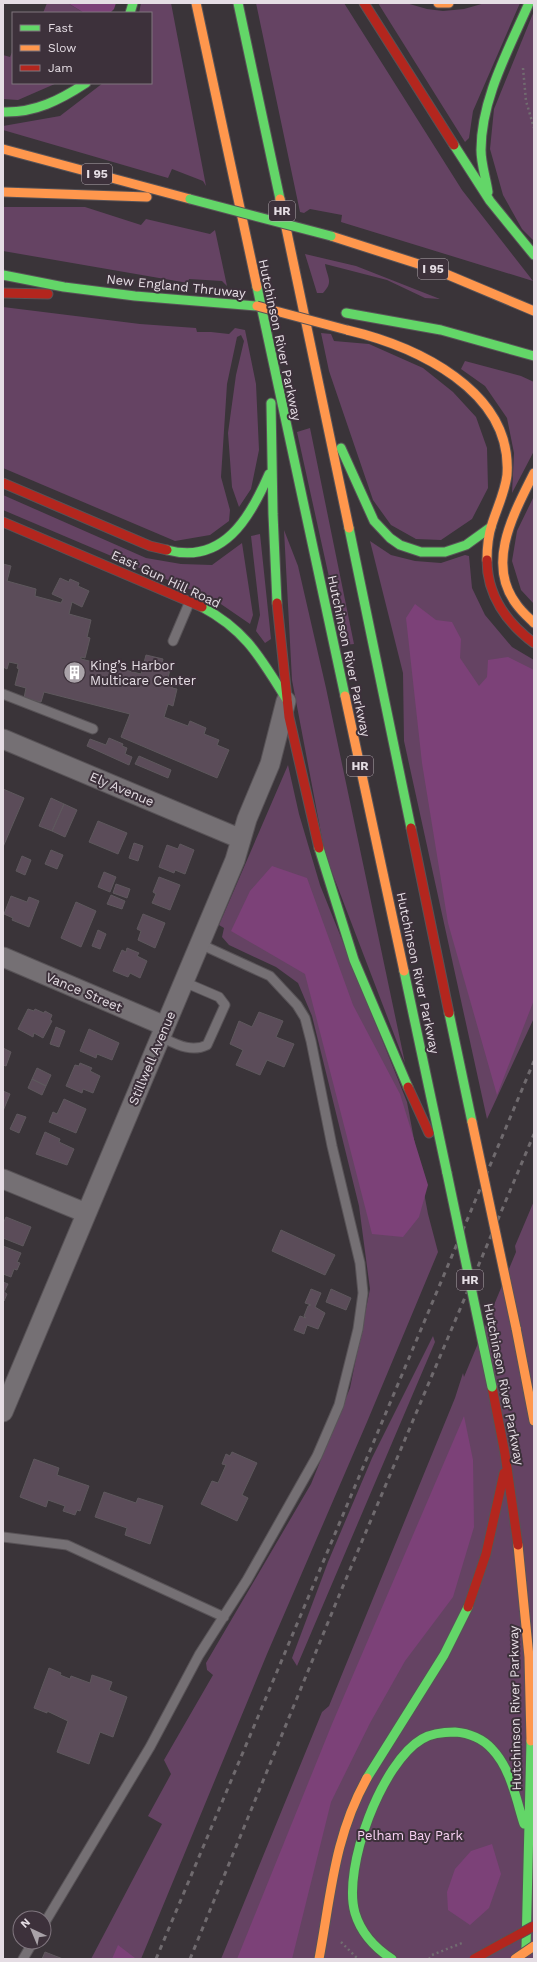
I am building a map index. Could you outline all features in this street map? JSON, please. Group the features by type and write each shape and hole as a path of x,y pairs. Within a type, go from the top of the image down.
{"main road":[{"name":"Hutchinson River Parkway","path":"196,3 271,360 447,1173 507,1460 520,1559 529,1658 531,1734 526,1959"},
{"name":"Hutchinson River Parkway","path":"238,3 516,1328 534,1422"},
{"path":"364,3 490,201 534,255"},
{"path":"438,3 449,3"},
{"path":"490,201 481,151 483,120 491,95 529,3"},
{"path":"3,112 28,110 49,104 84,84"},
{"name":"I 95","path":"3,149 331,236 416,263 472,284 534,311"},
{"path":"3,192 59,192 190,199"},
{"name":"New England Thruway","path":"3,275 64,287 135,296 315,311"},
{"path":"3,293 135,296"},
{"path":"257,306 398,344 435,362 466,385 490,412 502,433 508,463 503,495 491,527 486,560 494,595 502,611 512,626 534,643"},
{"path":"342,313 388,319 449,331 479,338 534,356"},
{"path":"271,360 271,469 276,585 287,700 321,856 345,935 369,998 447,1173"},
{"path":"326,418 374,521 384,533 397,543 421,552 445,552 466,545 491,527"},
{"path":"3,483 150,546 172,553 192,553 204,551 219,544 241,527 257,503 271,469"},
{"path":"534,473 506,532 502,554 502,566 511,596 523,613 534,623"},
{"name":"East Gun Hill Road","path":"3,522 215,614 238,631 255,650 287,700"},
{"path":"319,1959 336,1856 349,1816 374,1766 446,1651 463,1618 486,1556 507,1460"},
{"path":"392,1959 371,1941 358,1923 352,1903 352,1879 360,1841 370,1816 394,1770 413,1746 431,1736 452,1732 475,1737 485,1742 494,1752 507,1774 529,1838"},
{"path":"474,1959 534,1926"},
{"path":"515,1959 534,1946"}],"street":[{"name":"Stillwell Avenue","path":"3,1412 235,860 246,820 270,764 287,700"},
{"name":"Ely Avenue","path":"3,739 241,839"},
{"name":"Vance Street","path":"3,958 163,1032"},
{"path":"3,1179 86,1214"}],"lane":[{"path":"173,641 190,602"},
{"path":"3,694 93,729"},
{"path":"52,1911 150,1747 199,1656 247,1580 317,1456 339,1405 358,1329 363,1293 360,1263 332,1146 305,1018 297,1005 270,976 200,944"},
{"path":"163,1032 183,1047 194,1049 201,1048 207,1045 225,1005 219,998 184,982"},
{"path":"3,1537 67,1544 224,1617"},
{"path":"23,1959 28,1950"}],"path":[{"path":"524,61 526,101 534,128"}],"green space":[{"path":"47,3 68,3 82,12 43,12"},
{"path":"141,3 171,3 206,186 203,181 172,169 168,178 3,130 3,126 60,116 102,84 152,84 152,12 139,12"},
{"path":"256,3 344,3 462,190 533,281 341,222 342,215 310,209 304,213 300,212"},
{"path":"378,3 406,3 427,9 443,11 464,9 485,3 520,3 473,111 469,138 465,142"},
{"path":"534,11 534,241 522,229 503,195 490,149 494,109"},
{"path":"12,52 12,84 55,84 18,100 3,99 3,55 10,57"},
{"path":"3,207 85,207 141,225 146,219 210,234 215,230 227,286 222,281 189,279 188,283 3,251"},
{"path":"305,254 356,266 440,299 425,298 387,280 325,264 329,279 328,286 323,293 317,293"},
{"path":"3,307 140,324 196,328 197,332 229,334 235,328 245,330 256,384 259,450 251,489 239,507 232,487 228,433 236,375 244,341 241,335 237,337 227,384 221,477 230,510 229,521 210,535 175,541 3,468"},
{"path":"321,333 331,334 334,341 369,344 423,368 453,392 476,417 487,448 488,488 472,519 441,540 416,539 391,525 373,500 329,371"},
{"path":"465,361 521,376 534,382 534,451 512,493 514,453 507,418 485,386 461,369"},
{"path":"310,428 354,644 344,645 297,432"},
{"path":"3,495 146,558 181,564 212,565 242,543 253,615 250,624 215,600 3,510"},
{"path":"534,496 534,604 521,590 512,561 517,531"},
{"path":"284,530 298,566 326,688 405,1063 325,854 292,680"},
{"path":"260,534 271,639 265,643 256,631 260,615 251,536"},
{"path":"370,541 391,555 415,561 441,563 465,555 469,556 472,588 485,615 512,647 534,660 534,1018 487,1119 404,741 403,673"},
{"path":"288,765 299,814 320,885 407,1102 428,1214 438,1252 367,1422 267,1654 141,1959 91,1959 162,1824 148,1816 171,1774 164,1760 213,1675 207,1670 206,1663 311,1484 350,1388 370,1289 359,1206 312,1016 298,983 276,967 229,945 222,937 224,928 219,925"},
{"name":"Pelham Bay Park","path":"534,1201 534,1959 221,1959 322,1712 329,1706 455,1398 463,1373 464,1377 516,1252 515,1246"},
{"path":"433,1336 435,1342 297,1666 292,1658 328,1562 372,1458"}],"shaded area":[{"path":"68,3 116,3 111,12 82,12"},
{"path":"415,604 436,620 452,622 461,639 460,658 479,686 487,677 488,660 508,657 534,670 534,1000 497,1095 448,923 422,763 406,618"},
{"path":"272,866 307,878 353,1005 400,1094 428,1185 419,1217 403,1237 372,1234 305,974 231,931 250,891"},
{"path":"464,1416 473,1460 474,1527 453,1597 405,1661 370,1723 331,1802 292,1959 237,1959 332,1724"},
{"path":"492,1844 501,1874 489,1908 470,1925 448,1910 447,1892 455,1869 471,1851"},
{"path":"118,1945 135,1958 135,1959 112,1959"}],"building":[{"name":"King’s Harbor Multicare Center","path":"3,564 11,566 7,581 36,589 35,596 61,603 63,599 52,594 60,578 69,582 70,579 79,583 78,586 89,591 82,607 72,602 69,614 91,620 87,637 90,638 85,658 81,657 81,659 141,674 146,655 163,659 161,667 170,669 168,678 174,680 172,688 177,689 173,706 168,704 164,717 188,726 190,721 206,728 204,734 219,740 217,745 229,750 217,778 121,737 130,714 44,692 41,702 24,698 26,688 15,685 19,669 17,668 18,664 9,662 7,669 3,667"},
{"path":"109,738 123,744 122,746 127,748 125,754 132,757 129,765 87,746 90,739 106,745"},
{"path":"139,756 171,770 168,778 135,764"},
{"path":"3,789 24,798 3,847"},
{"path":"51,798 64,804 52,831 39,826"},
{"path":"64,804 77,810 65,837 52,831"},
{"path":"98,821 127,833 118,854 89,842"},
{"path":"134,843 143,846 138,861 129,858"},
{"path":"180,844 194,850 185,874 175,870 174,873 159,867 167,845 178,849"},
{"path":"51,850 63,855 57,869 45,864"},
{"path":"22,856 31,860 25,875 16,871"},
{"path":"104,872 116,877 110,892 98,887"},
{"path":"159,877 180,885 170,910 152,903 156,894 153,892"},
{"path":"116,884 130,889 127,898 113,893"},
{"path":"111,895 125,901 122,909 107,904"},
{"path":"11,896 27,902 29,897 39,901 29,927 12,920 13,918 4,914"},
{"path":"76,902 96,911 81,947 61,938"},
{"path":"143,914 165,923 155,948 138,940 141,931 137,929"},
{"path":"98,930 106,934 100,949 92,946"},
{"path":"127,948 139,953 137,956 147,961 140,978 130,973 128,977 113,971 122,950 126,952"},
{"path":"28,1009 34,1011 35,1009 44,1013 45,1011 52,1015 50,1020 52,1021 43,1038 34,1033 33,1037 18,1029"},
{"path":"259,1012 283,1021 276,1037 294,1044 284,1067 267,1060 260,1075 236,1065 243,1050 230,1044 239,1021 252,1027"},
{"path":"56,1027 65,1031 59,1047 50,1044"},
{"path":"89,1029 119,1043 112,1060 97,1054 96,1058 80,1051"},
{"path":"3,1048 11,1052 6,1066 3,1065"},
{"path":"80,1063 92,1068 90,1071 100,1076 93,1093 83,1089 82,1093 66,1086 75,1065 79,1066"},
{"path":"37,1068 51,1075 46,1086 32,1079"},
{"path":"32,1079 46,1086 42,1095 28,1088"},
{"path":"3,1091 10,1094 3,1111"},
{"path":"64,1099 86,1109 76,1133 49,1122 53,1112 57,1114"},
{"path":"17,1114 26,1117 19,1133 10,1129"},
{"path":"45,1132 60,1139 59,1142 74,1149 67,1165 36,1154"},
{"path":"6,1217 31,1227 23,1246 3,1238 3,1224"},
{"path":"281,1230 335,1255 325,1275 272,1251"},
{"path":"3,1246 21,1253 17,1262 20,1263 17,1270 14,1269 11,1277 3,1274"},
{"path":"3,1282 8,1284 4,1292 7,1294 4,1301"},
{"path":"311,1289 321,1293 315,1307 325,1313 318,1329 307,1325 304,1334 294,1330 300,1316 306,1318 304,1316 308,1306 311,1305 305,1303"},
{"path":"331,1289 351,1298 346,1310 326,1302"},
{"path":"232,1452 257,1463 242,1495 248,1498 237,1521 201,1504 212,1481 218,1483 226,1465 222,1464 226,1454 230,1456"},
{"path":"34,1459 59,1468 57,1475 89,1486 80,1511 77,1510 75,1515 63,1511 65,1506 48,1500 46,1507 20,1497"},
{"path":"104,1492 136,1503 138,1498 163,1506 150,1544 125,1535 127,1528 95,1517"},
{"path":"49,1668 70,1679 71,1676 90,1683 92,1675 112,1682 109,1690 127,1697 113,1737 100,1732 89,1764 57,1752 68,1721 47,1711 47,1713 34,1708"},
{"path":"45,1952 63,1959 42,1959"}],"railway":[{"path":"156,1959 534,1061"},
{"path":"190,1959 338,1598 534,1134"}],"traffic: fast":[{"path":"130,12 133,3"},
{"path":"238,3 280,199"},
{"path":"488,192 481,155 482,131 486,112 491,93 505,56 529,3"},
{"path":"3,112 15,112 36,108 57,100 84,84"},
{"path":"454,145 490,201 534,255"},
{"path":"190,199 331,236"},
{"path":"3,275 64,287 135,296 257,306"},
{"path":"257,287 345,696"},
{"path":"346,313 441,330 534,356"},
{"path":"271,403 273,514 277,603"},
{"path":"341,448 374,521 390,538 400,545 421,552 445,552 466,545 491,527"},
{"path":"167,550 187,553 204,551 219,544 232,534 243,521 253,507 269,474"},
{"path":"349,528 411,828"},
{"path":"202,607 218,616 242,636 261,659 287,700"},
{"path":"319,848 354,960 408,1087"},
{"path":"404,971 447,1173"},
{"path":"449,1013 472,1122"},
{"path":"447,1173 492,1387"},
{"path":"367,1778 444,1655 468,1607"},
{"path":"392,1959 374,1945 369,1939 361,1927 355,1913 353,1894 354,1870 360,1844 380,1792 393,1770 407,1751 422,1739 438,1733 460,1733 480,1739 492,1749 504,1766 512,1785 524,1824"},
{"path":"526,1948 531,1741"}],"traffic: slow":[{"path":"196,3 257,287"},
{"path":"438,3 449,3"},
{"path":"3,149 190,199"},
{"path":"3,192 147,197"},
{"path":"280,199 349,528"},
{"path":"331,236 434,269 534,311"},
{"path":"257,306 347,330"},
{"path":"347,330 374,337 402,347 429,360 455,377 477,396 494,419 505,445 507,475 503,494 490,533 487,560"},
{"path":"534,473 511,522 503,556 503,573 508,589 519,608 534,623"},
{"path":"345,696 404,971"},
{"path":"472,1122 516,1328"},
{"path":"516,1328 534,1421"},
{"path":"518,1545 529,1657 531,1741"},
{"path":"319,1959 340,1844 347,1822 367,1778"},
{"path":"515,1959 534,1946"}],"traffic: jam":[{"path":"364,3 454,145"},
{"path":"3,293 48,294"},
{"path":"3,483 150,546 167,550"},
{"path":"3,522 202,607"},
{"path":"487,560 491,585 500,607 515,627 534,643"},
{"path":"277,603 289,717 319,848"},
{"path":"411,828 449,1013"},
{"path":"408,1087 429,1133"},
{"path":"492,1387 505,1454 518,1545"},
{"path":"468,1607 486,1554 504,1473"},
{"path":"474,1959 534,1926"}],"place":[{"name":"King’s Harbor Multicare Center","path":"74,672"}]}
